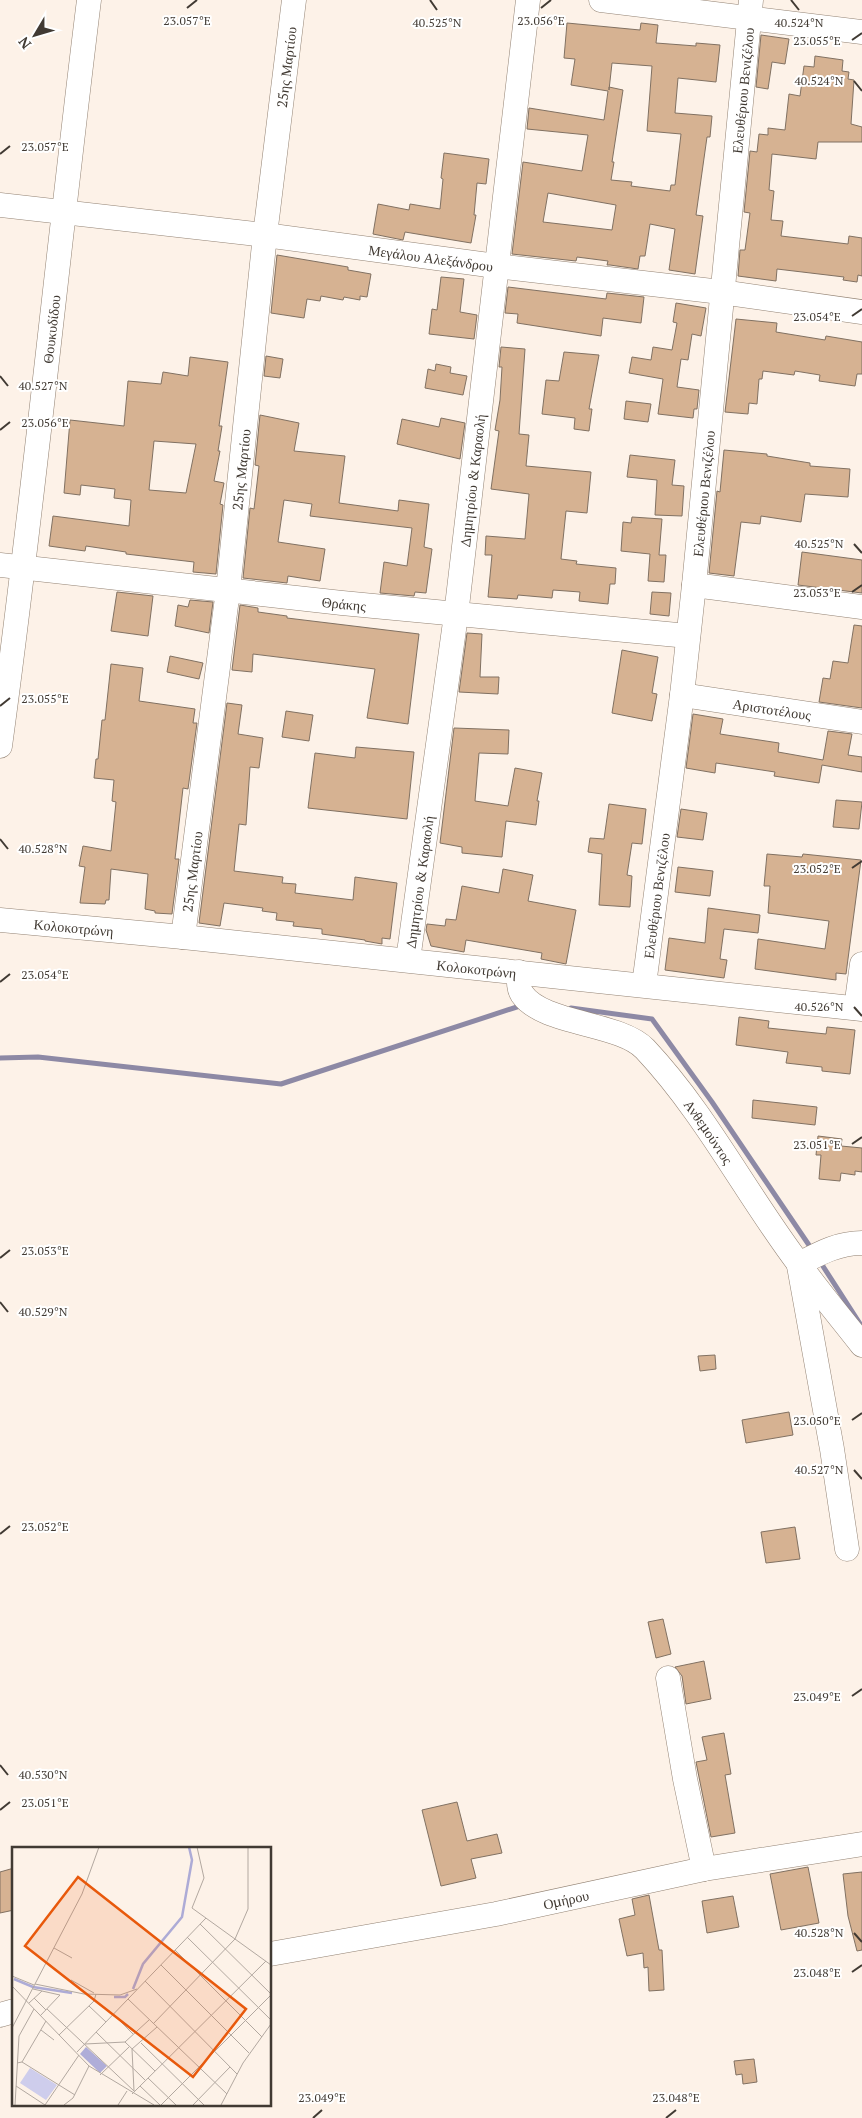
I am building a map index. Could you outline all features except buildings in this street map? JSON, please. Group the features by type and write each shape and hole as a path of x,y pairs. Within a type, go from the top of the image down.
{"street":[{"name":"Θουκυδίδου","path":"0,746 24,567 63,213 89,0"},
{"name":"25ης Μαρτίου","path":"183,937 228,590 264,234 294,0"},
{"name":"Δημητρίου & Καραολή","path":"408,960 456,615 528,0"},
{"path":"601,0 750,9 862,32"},
{"name":"Ελευθέριου Βενιζέλου","path":"644,985 682,695 694,585 750,9"},
{"name":"Μεγάλου Αλεξάνδρου","path":"0,205 264,234 496,266 721,292 862,312"},
{"name":"Θράκης","path":"0,565 456,615 688,636"},
{"path":"694,585 862,607"},
{"name":"Αριστοτέλους","path":"682,695 862,722"},
{"name":"Κολοκοτρώνη","path":"0,920 408,960 859,1009"},
{"path":"859,1009 862,964"},
{"name":"Ανθεμούντος","path":"519,972 521,993 530,1003 576,1022 598,1027 640,1044 666,1071 701,1118 799,1264 862,1345"},
{"path":"847,1549 832,1449 799,1264 827,1249 847,1243 862,1242"},
{"path":"668,1678 685,1779 704,1869"},
{"name":"Ομήρου","path":"271,1954 496,1914 704,1869 862,1844"}],"waterway":[{"path":"0,1058 38,1057 281,1084 523,1005"},
{"path":"571,1008 652,1019 712,1102 813,1251"},
{"path":"819,1260 862,1327"}]}
